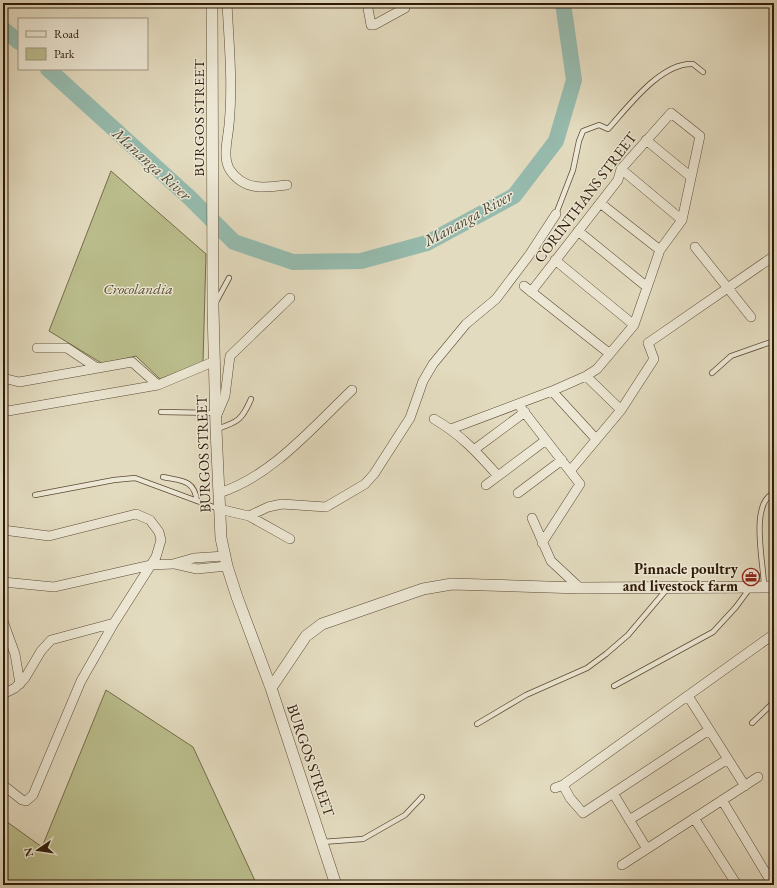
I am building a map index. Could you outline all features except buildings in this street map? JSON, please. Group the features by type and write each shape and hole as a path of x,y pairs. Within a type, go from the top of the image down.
{"street":[{"name":"BURGOS STREET","path":"212,3 214,169 213,307 216,429 221,538 226,561 271,688 336,885"},
{"path":"227,3 230,111 226,159 229,169 238,180 249,186 264,188 287,185"},
{"path":"367,3 372,25 405,8"},
{"name":"CORINTHANS STREET","path":"610,354 527,289 556,260 618,180 621,169 671,113 700,136 692,177"},
{"path":"451,429 552,391 586,376 597,369 634,325 660,250 682,220 692,177 646,140"},
{"path":"621,169 682,220"},
{"path":"600,203 660,250"},
{"path":"249,516 268,507 282,504 326,507 365,484 374,474 410,418 423,381 430,368 466,324 496,298 530,254 556,214"},
{"path":"578,231 647,287"},
{"path":"695,247 751,317"},
{"path":"570,471 621,410 654,359 648,343 774,256"},
{"path":"556,260 634,325"},
{"path":"216,415 225,396 230,356 290,298"},
{"path":"37,348 68,348 97,368"},
{"path":"3,409 8,411 158,385 215,361"},
{"path":"3,378 19,382 132,362 158,385"},
{"path":"586,376 621,410"},
{"path":"219,493 250,480 280,458 352,390"},
{"path":"552,391 596,439"},
{"path":"518,404 580,484 542,544"},
{"path":"475,449 525,412"},
{"path":"434,419 451,429 475,449 498,476"},
{"path":"486,485 546,440"},
{"path":"518,493 562,460"},
{"path":"219,509 249,516 290,539"},
{"path":"3,530 49,536 136,514 150,520 159,532 160,546 151,565 114,623 81,681 33,795 26,801 22,800 3,785"},
{"path":"532,518 542,544 551,561 580,588"},
{"path":"3,582 54,587 151,565 173,564 197,569 226,561"},
{"path":"271,688 306,636 322,624 423,588 452,584 580,588 769,587"},
{"path":"3,621 15,654 20,684"},
{"path":"3,694 20,684 41,651 51,640 114,623"},
{"path":"710,730 583,813 559,786 774,634"},
{"path":"688,696 745,786"},
{"path":"629,820 728,759"},
{"path":"622,865 758,777"},
{"path":"613,793 647,849"},
{"path":"722,800 773,885"},
{"path":"694,818 737,885"}],"lane":[{"path":"556,214 573,170 578,141 583,131 599,125 608,129 652,82 676,66 693,64 703,72"},
{"path":"213,307 229,278"},
{"path":"712,373 731,356 774,341"},
{"path":"216,429 238,421 243,417 251,400"},
{"path":"161,412 216,415"},
{"path":"163,477 188,483 195,490 197,501"},
{"path":"36,495 114,480 135,478 219,509"},
{"path":"769,587 760,517 764,503 774,493"},
{"path":"614,686 712,632 736,607 751,587"},
{"path":"477,724 526,696 587,668 628,635 668,588"},
{"path":"752,723 774,702"},
{"path":"322,842 363,839 406,816 422,797"}],"green space":[{"name":"Crocolandia","path":"111,171 206,254 203,362 160,379 136,356 103,364 49,331"},
{"path":"106,690 193,747 257,885 3,885 3,819 42,847"}],"waterway":[{"name":"Mananga River","path":"49,70 190,198 234,242 293,262 361,261 427,243 514,196 556,141 574,80 563,3"},
{"name":"Mananga River","path":"3,29 18,41"}],"place":[{"name":"Pinnacle poultry and livestock farm","path":"751,577"}]}
